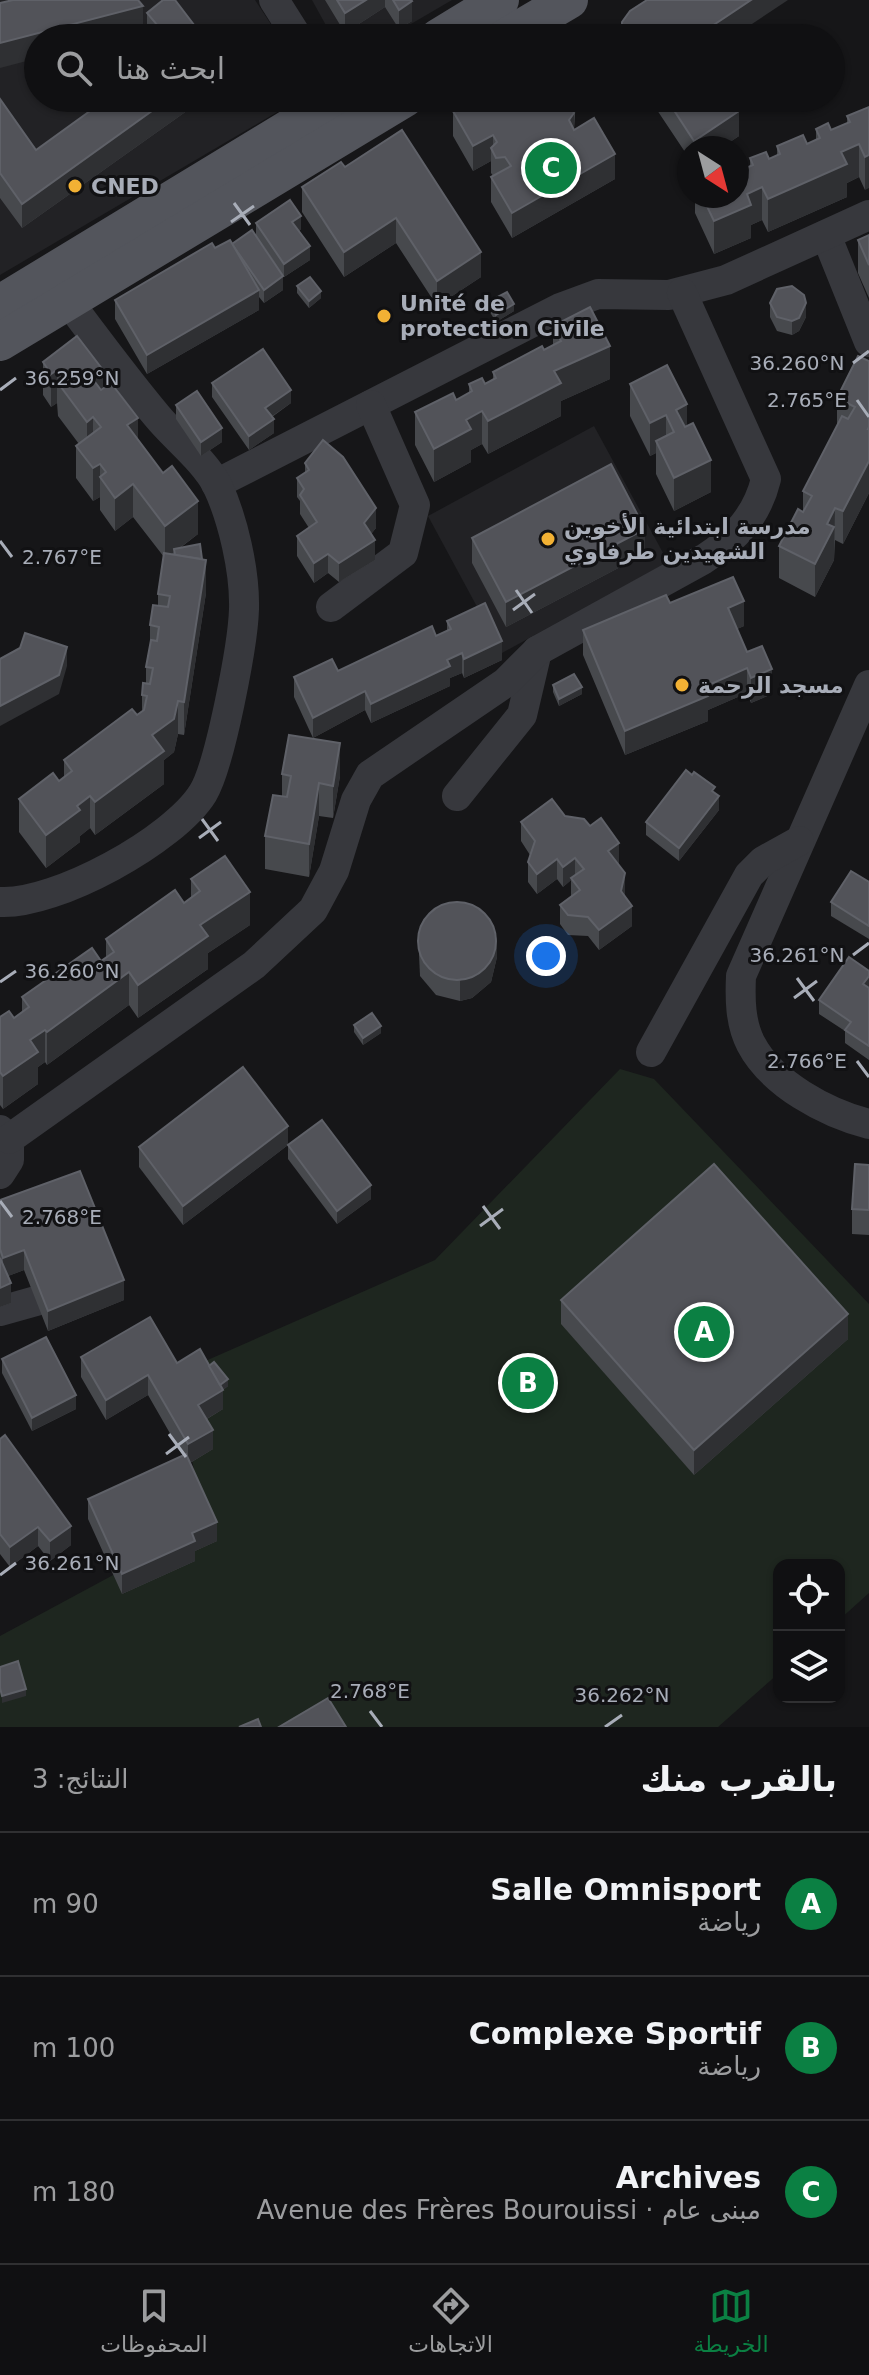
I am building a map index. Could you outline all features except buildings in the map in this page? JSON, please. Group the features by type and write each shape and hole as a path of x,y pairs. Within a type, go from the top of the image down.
{"main road":[{"path":"461,24 500,0"},
{"path":"529,24 569,0"},
{"path":"0,304 332,112"},
{"path":"0,342 68,301 334,112"}],"street":[{"path":"274,0 289,24"},
{"path":"216,484 573,303 598,294 682,293 726,280 869,215"},
{"path":"826,235 869,342"},
{"path":"0,1174 9,1160 4,1134 254,965 291,934 313,910 334,871 356,800 370,775 505,683 537,651 727,544 746,525 762,498 766,479 682,293"},
{"path":"0,902 46,897 99,875 172,824 202,793 219,751 244,609 236,548 216,484 158,417 68,301"},
{"path":"331,607 403,553 415,505 371,405"},
{"path":"457,796 522,715 537,651"},
{"path":"869,685 741,976 740,1006 750,1043 773,1074 812,1100 869,1124"},
{"path":"651,1052 705,948 749,875 763,861 799,841"},
{"path":"0,1311 100,1283"}],"shaded area":[{"name":"CNED","path":"0,0 255,0 271,24 24,24 24,112 277,112 0,275"},
{"path":"312,0 452,0 411,24 325,24"},
{"name":"مدرسة ابتدائية الأخوين الشهيدين طرفاوي","path":"594,426 668,562 502,653 428,516"},
{"path":"620,1069 654,1079 869,1304 869,1593 845,1615 845,1559 773,1559 773,1678 718,1727 0,1727 0,1636 206,1525 179,1400 194,1366 435,1260"}],"place":[{"name":"Archives","path":"551,168"},
{"name":"CNED","path":"75,186"},
{"name":"Unité de protection Civile","path":"384,316"},
{"name":"مدرسة ابتدائية الأخوين الشهيدين طرفاوي","path":"548,539"},
{"name":"مسجد الرحمة","path":"682,685"},
{"name":"Salle Omnisport","path":"704,1332"},
{"name":"Complexe Sportif","path":"528,1383"}]}
